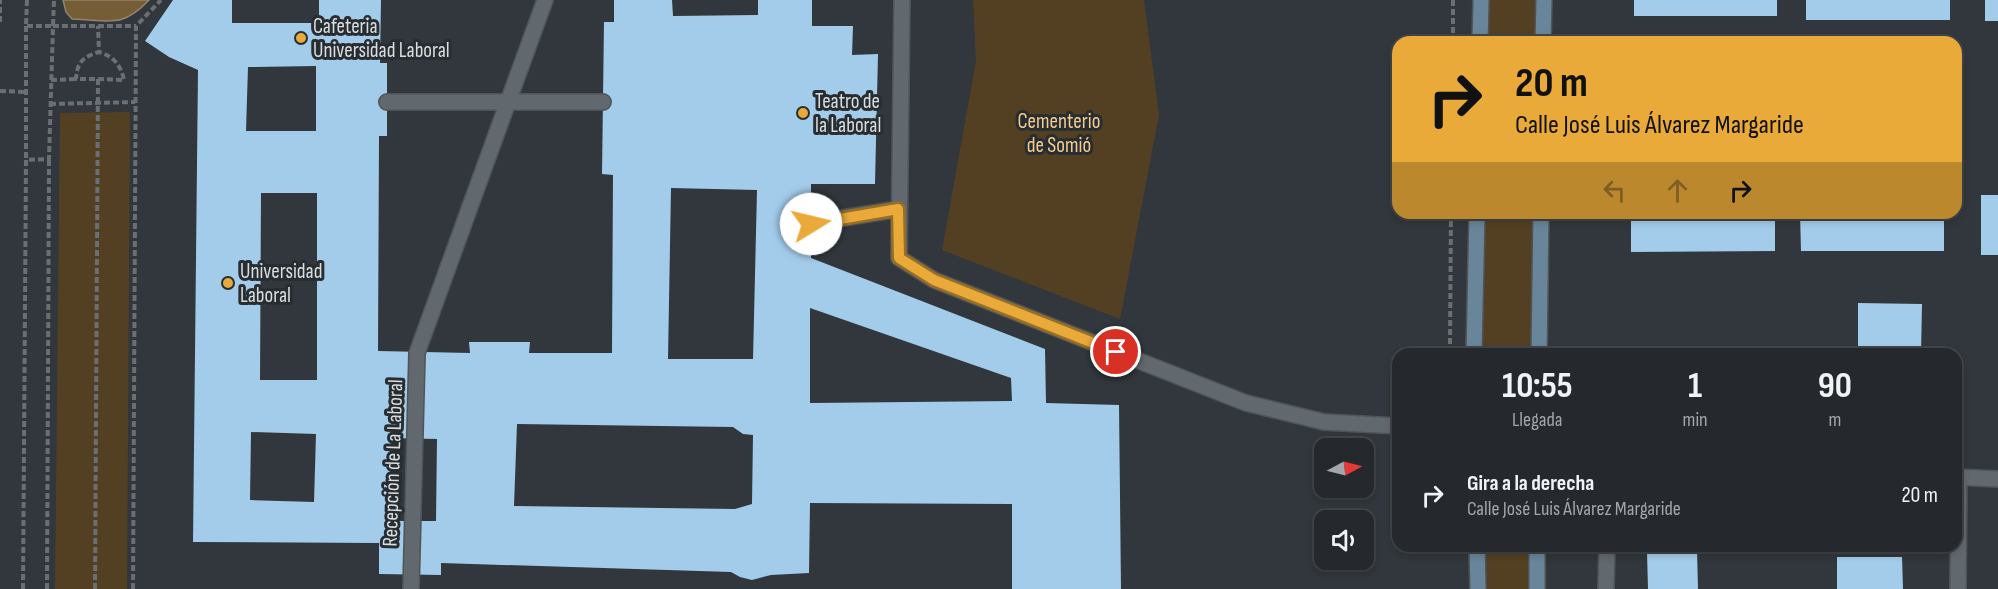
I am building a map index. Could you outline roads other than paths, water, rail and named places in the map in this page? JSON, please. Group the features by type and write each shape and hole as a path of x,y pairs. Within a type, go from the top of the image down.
{"street":[{"name":"Recepción de La Laboral","path":"411,582 417,352 545,0"},
{"path":"902,0 899,258 934,280 1246,404 1324,422 1392,426"},
{"path":"1480,36 1481,0"},
{"path":"1543,36 1544,0"},
{"path":"387,102 603,102"},
{"path":"811,224 898,209"},
{"path":"1474,348 1477,219"},
{"path":"1539,348 1541,219"},
{"path":"1962,477 1998,479"},
{"path":"1477,552 1478,589"},
{"path":"1537,552 1538,589"},
{"path":"1606,589 1607,552"},
{"path":"1958,552 1958,589"}],"place":[{"name":"Cafeteria Universidad Laboral","path":"301,38"},
{"name":"Teatro de la Laboral","path":"803,113"},
{"name":"Universidad Laboral","path":"228,283"}],"park label":[{"name":"Cementerio de Somió","path":"1059,133"}]}
